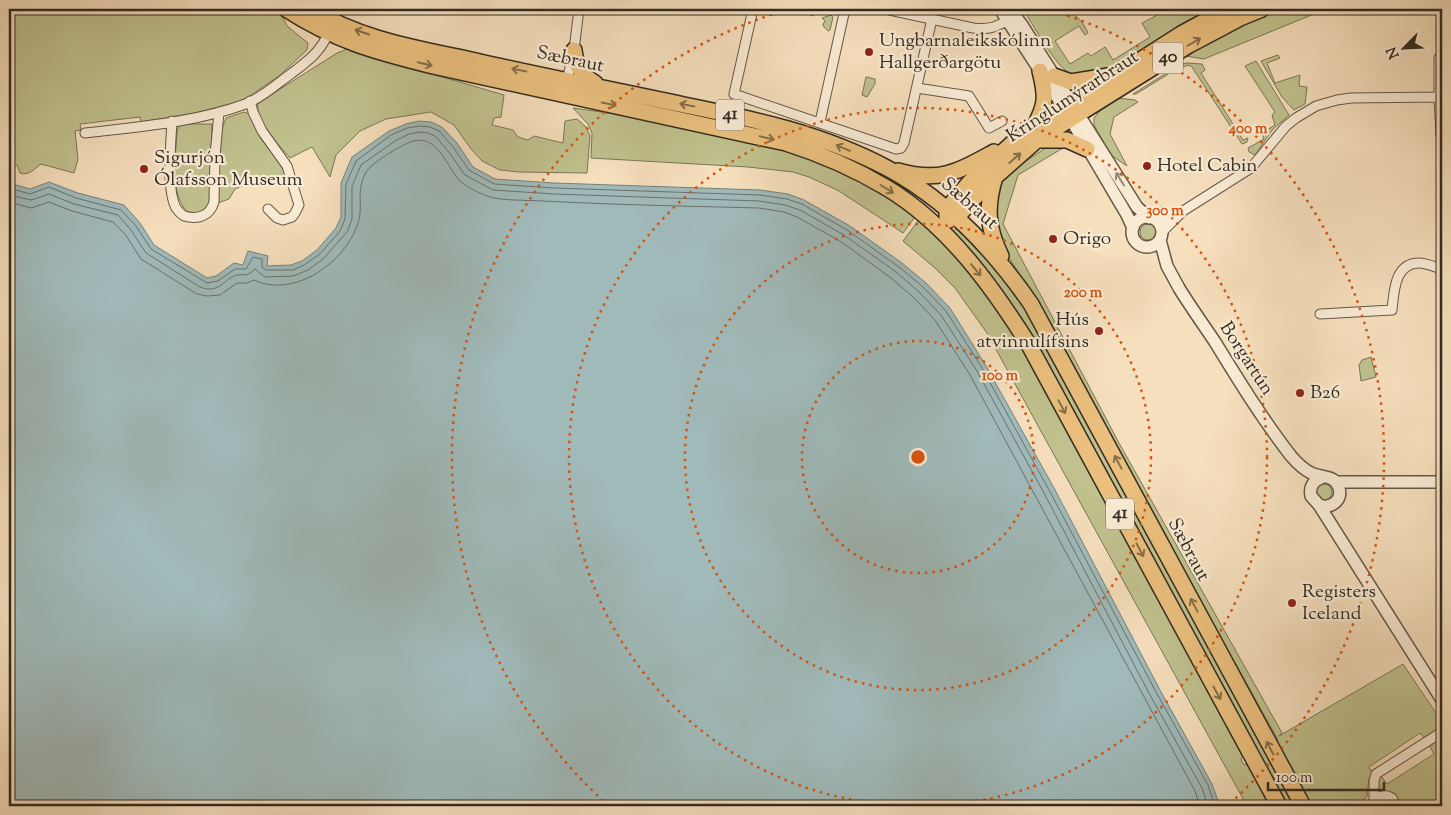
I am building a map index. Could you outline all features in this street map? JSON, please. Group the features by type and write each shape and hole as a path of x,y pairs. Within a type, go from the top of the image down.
{"main road":[{"name":"Sæbraut","path":"286,9 328,34 386,54 564,87 809,150 851,168 888,189 923,215 950,240 994,290 1029,345 1279,806"},
{"name":"Sæbraut","path":"312,9 345,26 379,38 550,76 564,87 606,88 753,120 818,137 887,168 950,216 986,246 1009,272 1048,332 1303,806"},
{"name":"Kringlumýrarbraut","path":"1072,111 1122,72 1181,34 1227,9"},
{"name":"Kringlumýrarbraut","path":"950,216 995,176 1035,134 1189,45 1240,18 1262,9"},
{"path":"1072,111 1165,53 1181,34"},
{"path":"550,76 567,64 574,50"},
{"path":"574,50 575,61 580,73 606,88"},
{"path":"1087,149 1067,140 1035,134 1045,99 1047,74 1071,82 1077,82 1122,72"},
{"name":"Kringlumýrarbraut","path":"950,216 969,183 1017,139 1035,134"},
{"path":"887,168 925,176 955,173 1017,139"},
{"path":"995,176 991,190 988,220 997,249 1009,272"},
{"path":"923,215 935,220 950,216 947,234 950,240"}],"street":[{"path":"564,87 574,50 579,9"},
{"path":"753,9 734,94 894,149 899,148 904,143 932,19"},
{"path":"820,122 845,9"},
{"path":"884,9 985,29 994,28 1011,15"},
{"name":"Borgartún","path":"1000,9 1011,15 1047,74 1137,207 1160,225 1167,266"},
{"path":"85,133 172,121 219,112 250,102 276,86 311,58 323,46 328,34"},
{"path":"1442,59 1439,58 1440,134 1442,140"},
{"path":"917,88 969,96 989,128 1002,121"},
{"path":"1133,228 1139,220 1166,218 1183,211 1251,168 1286,126 1315,107 1351,98 1439,97"},
{"path":"250,102 262,131 287,166 299,205 296,214 288,219 278,218 268,209"},
{"name":"Borgartún","path":"1072,111 1087,149 1127,215 1133,228 1134,240 1140,246 1147,247 1167,266 1189,304 1270,427 1301,467 1312,499 1337,533 1442,700"},
{"path":"172,121 171,187 175,206 184,216 199,218 208,213 214,202 215,156 219,112"},
{"path":"1147,247 1154,246 1183,211"},
{"path":"1320,314 1392,310 1396,280 1404,269 1420,263 1442,269"},
{"name":"Borgartún","path":"1301,467 1321,478 1328,477 1339,486 1337,533"},
{"path":"1310,489 1315,481 1321,478"},
{"path":"1336,482 1442,482"},
{"path":"1318,506 1329,506 1364,483"},
{"path":"1373,805 1376,774 1442,732"},
{"path":"1373,805 1378,797 1385,795 1392,798 1396,806"}],"green space":[{"path":"9,9 276,9 287,26 308,43 307,50 279,76 242,101 195,113 141,122 140,117 80,124 81,130 75,131 78,159 74,173 41,164 31,172 23,174 20,173 17,165 10,162 14,136 9,122"},
{"path":"799,9 829,9 812,16 801,13"},
{"path":"1033,9 1059,9 1066,11 1078,18 1083,24 1088,33 1085,35 1079,26 1055,41 1070,64 1088,53 1091,56 1105,47 1113,60 1150,37 1142,23 1169,9 1215,9 1096,75 1086,75 1068,72 1058,62 1026,14"},
{"path":"1274,9 1326,9 1204,59 1186,56 1128,92 1125,90 1203,43"},
{"path":"831,15 833,17 830,30 828,31 824,27 825,21 822,18"},
{"path":"347,49 504,95 501,117 494,118 492,125 513,130 518,137 528,140 534,136 563,143 565,121 577,119 586,127 590,136 587,173 500,170 482,161 454,125 431,112 386,119 360,131 336,155 330,177 312,147 290,158 264,125 258,110 258,103 337,53"},
{"path":"1278,55 1280,58 1267,63 1275,83 1300,75 1299,86 1307,87 1305,104 1294,110 1282,97 1261,61"},
{"path":"1256,61 1289,115 1273,129 1255,155 1249,152 1248,148 1264,139 1262,133 1275,125 1272,115 1275,112 1245,66"},
{"path":"1181,64 1202,64 1205,70 1201,73 1243,140 1248,138 1247,142 1242,144 1189,65 1178,68 1136,94 1133,94"},
{"path":"866,77 875,79 875,84 867,97 862,95"},
{"path":"1118,98 1138,102 1114,117 1110,134 1127,166 1111,155 1094,125 1094,118 1102,108"},
{"path":"573,108 615,114 637,114 742,137 794,152 844,172 880,193 915,217 903,233 839,191 793,172 748,167 591,158 592,133 588,124"},
{"path":"244,112 249,114 261,139 286,174 276,180 258,179 235,189 229,199 218,203 217,160 222,128 226,118"},
{"path":"186,124 212,124 209,207 198,212 186,211 177,193 175,183 177,132 179,126"},
{"path":"1068,145 1018,175 1003,224 1119,443 1282,733 1279,736 1403,664 1442,722 1442,728 1425,739 1420,733 1369,767 1372,773 1369,778 1367,797 1353,806 1311,806 1279,746 1277,738 1138,489 1041,309 1003,248 992,217 996,181 1047,147"},
{"path":"918,221 922,222 961,259 1011,322 1243,756 1241,759 1243,764 1249,765 1274,806 1247,806 987,333 955,288 903,241"},
{"path":"1148,224 1154,226 1156,232 1154,238 1148,240 1142,238 1140,232 1142,226"},
{"path":"958,226 979,246 1031,314 1300,806 1287,806 1276,791 1117,495 952,232"},
{"path":"1371,357 1376,377 1361,381 1359,365 1362,360"},
{"path":"1321,484 1327,484 1332,489 1330,498 1321,500 1316,495 1316,489"},
{"path":"1442,737 1442,806 1399,806 1395,794 1379,789 1378,780 1381,776 1387,784 1434,754 1429,745"}],"water":[{"path":"419,121 431,122 442,127 457,143 473,167 495,179 554,183 760,190 788,194 804,200 850,226 902,263 926,283 950,308 986,366 1054,488 1160,690 1212,784 1220,806 9,806 9,183 30,189 49,182 78,193 124,205 140,223 154,245 207,278 216,276 234,263 243,265 248,251 268,256 267,266 291,265 302,261 317,250 336,228 341,217 341,183 352,157 389,131"}],"place":[{"name":"Ungbarnaleikskólinn Hallgerðargötu","path":"869,52"},
{"name":"Hotel Cabin","path":"1147,166"},
{"name":"Sigurjón Ólafsson Museum","path":"144,169"},
{"name":"Origo","path":"1053,239"},
{"name":"Hús atvinnulífsins","path":"1099,331"},
{"name":"B26","path":"1300,393"},
{"name":"Registers Iceland","path":"1292,603"}]}
